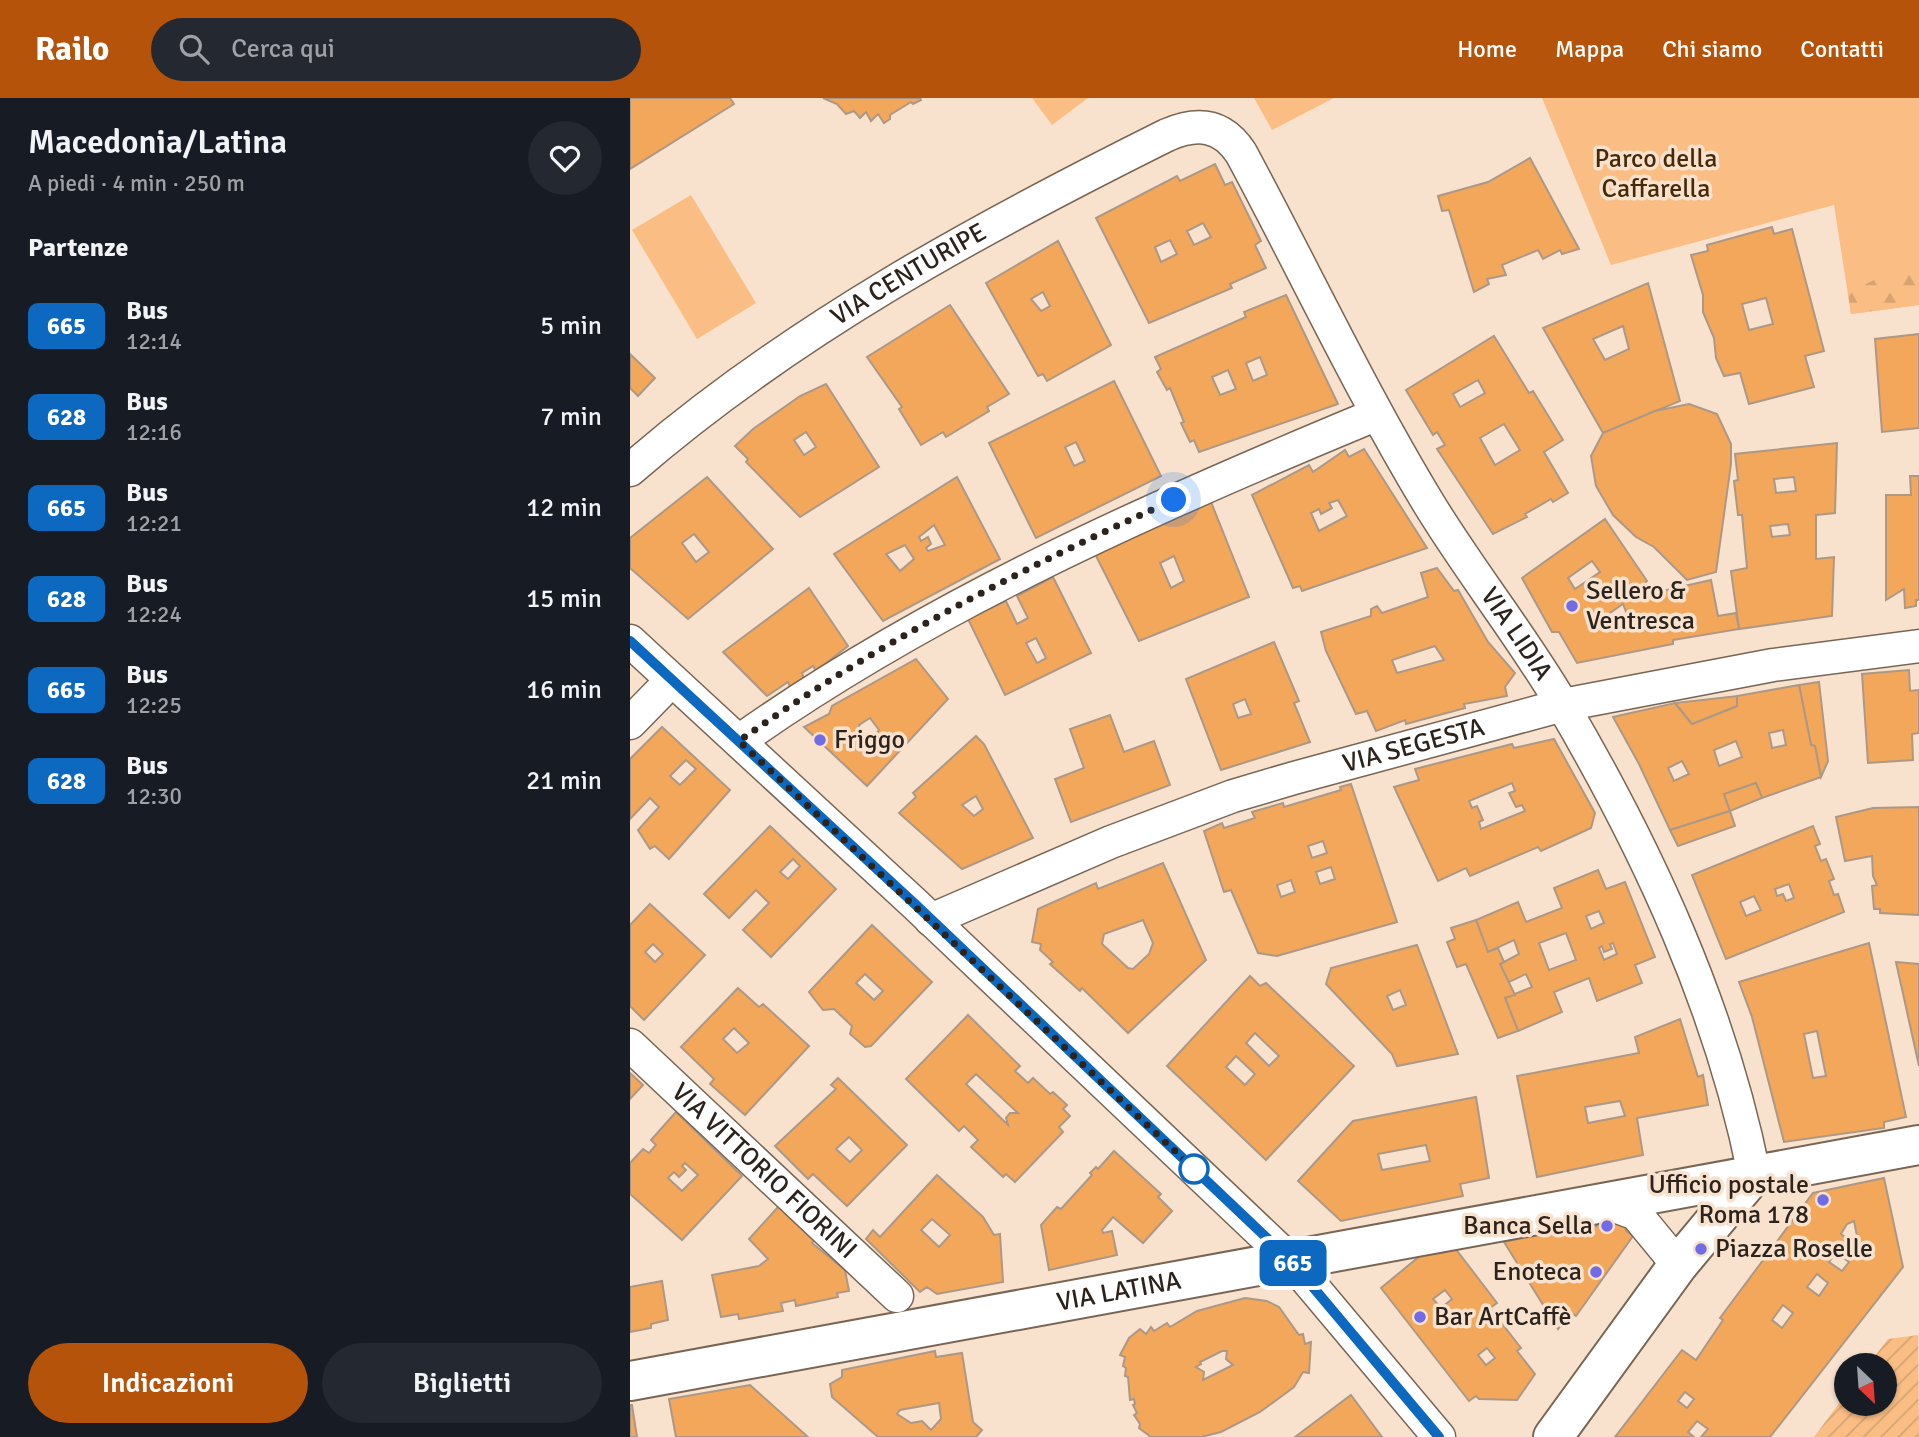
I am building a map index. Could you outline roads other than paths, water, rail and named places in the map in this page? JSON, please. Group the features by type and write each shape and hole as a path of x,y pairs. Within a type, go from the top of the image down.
{"street":[{"name":"VIA LIDIA","path":"1213,128 1230,139 1241,153 1376,415 1440,522 1563,705 1643,854 1677,929 1727,1062 1754,1174"},
{"name":"VIA CENTURIPE","path":"630,470 720,396 822,326 1105,166 1178,130 1213,128"},
{"path":"739,741 799,698 867,657 1015,577 1194,491 1376,415"},
{"path":"630,641 931,920 1291,1261 1439,1437"},
{"name":"VIA SEGESTA","path":"931,920 1100,846 1233,796 1563,705 1773,665 1919,646"},
{"path":"630,723 672,680"},
{"name":"VIA VITTORIO FIORINI","path":"630,1045 897,1296"},
{"path":"1607,1203 1919,1144"},
{"path":"1553,1437 1678,1265 1754,1174"},
{"path":"1607,1203 1636,1214 1678,1265"},
{"name":"VIA LATINA","path":"630,1381 1607,1203"}],"place":[{"name":"Sellero & Ventresca","path":"1572,606"},
{"name":"Friggo","path":"820,740"},
{"name":"Ufficio postale Roma 178","path":"1823,1200"},
{"name":"Banca Sella","path":"1607,1226"},
{"name":"Piazza Roselle","path":"1701,1249"},
{"name":"Enoteca","path":"1596,1272"},
{"name":"Bar ArtCaffè","path":"1420,1317"}],"park label":[{"name":"Parco della Caffarella","path":"1656,174"}]}
